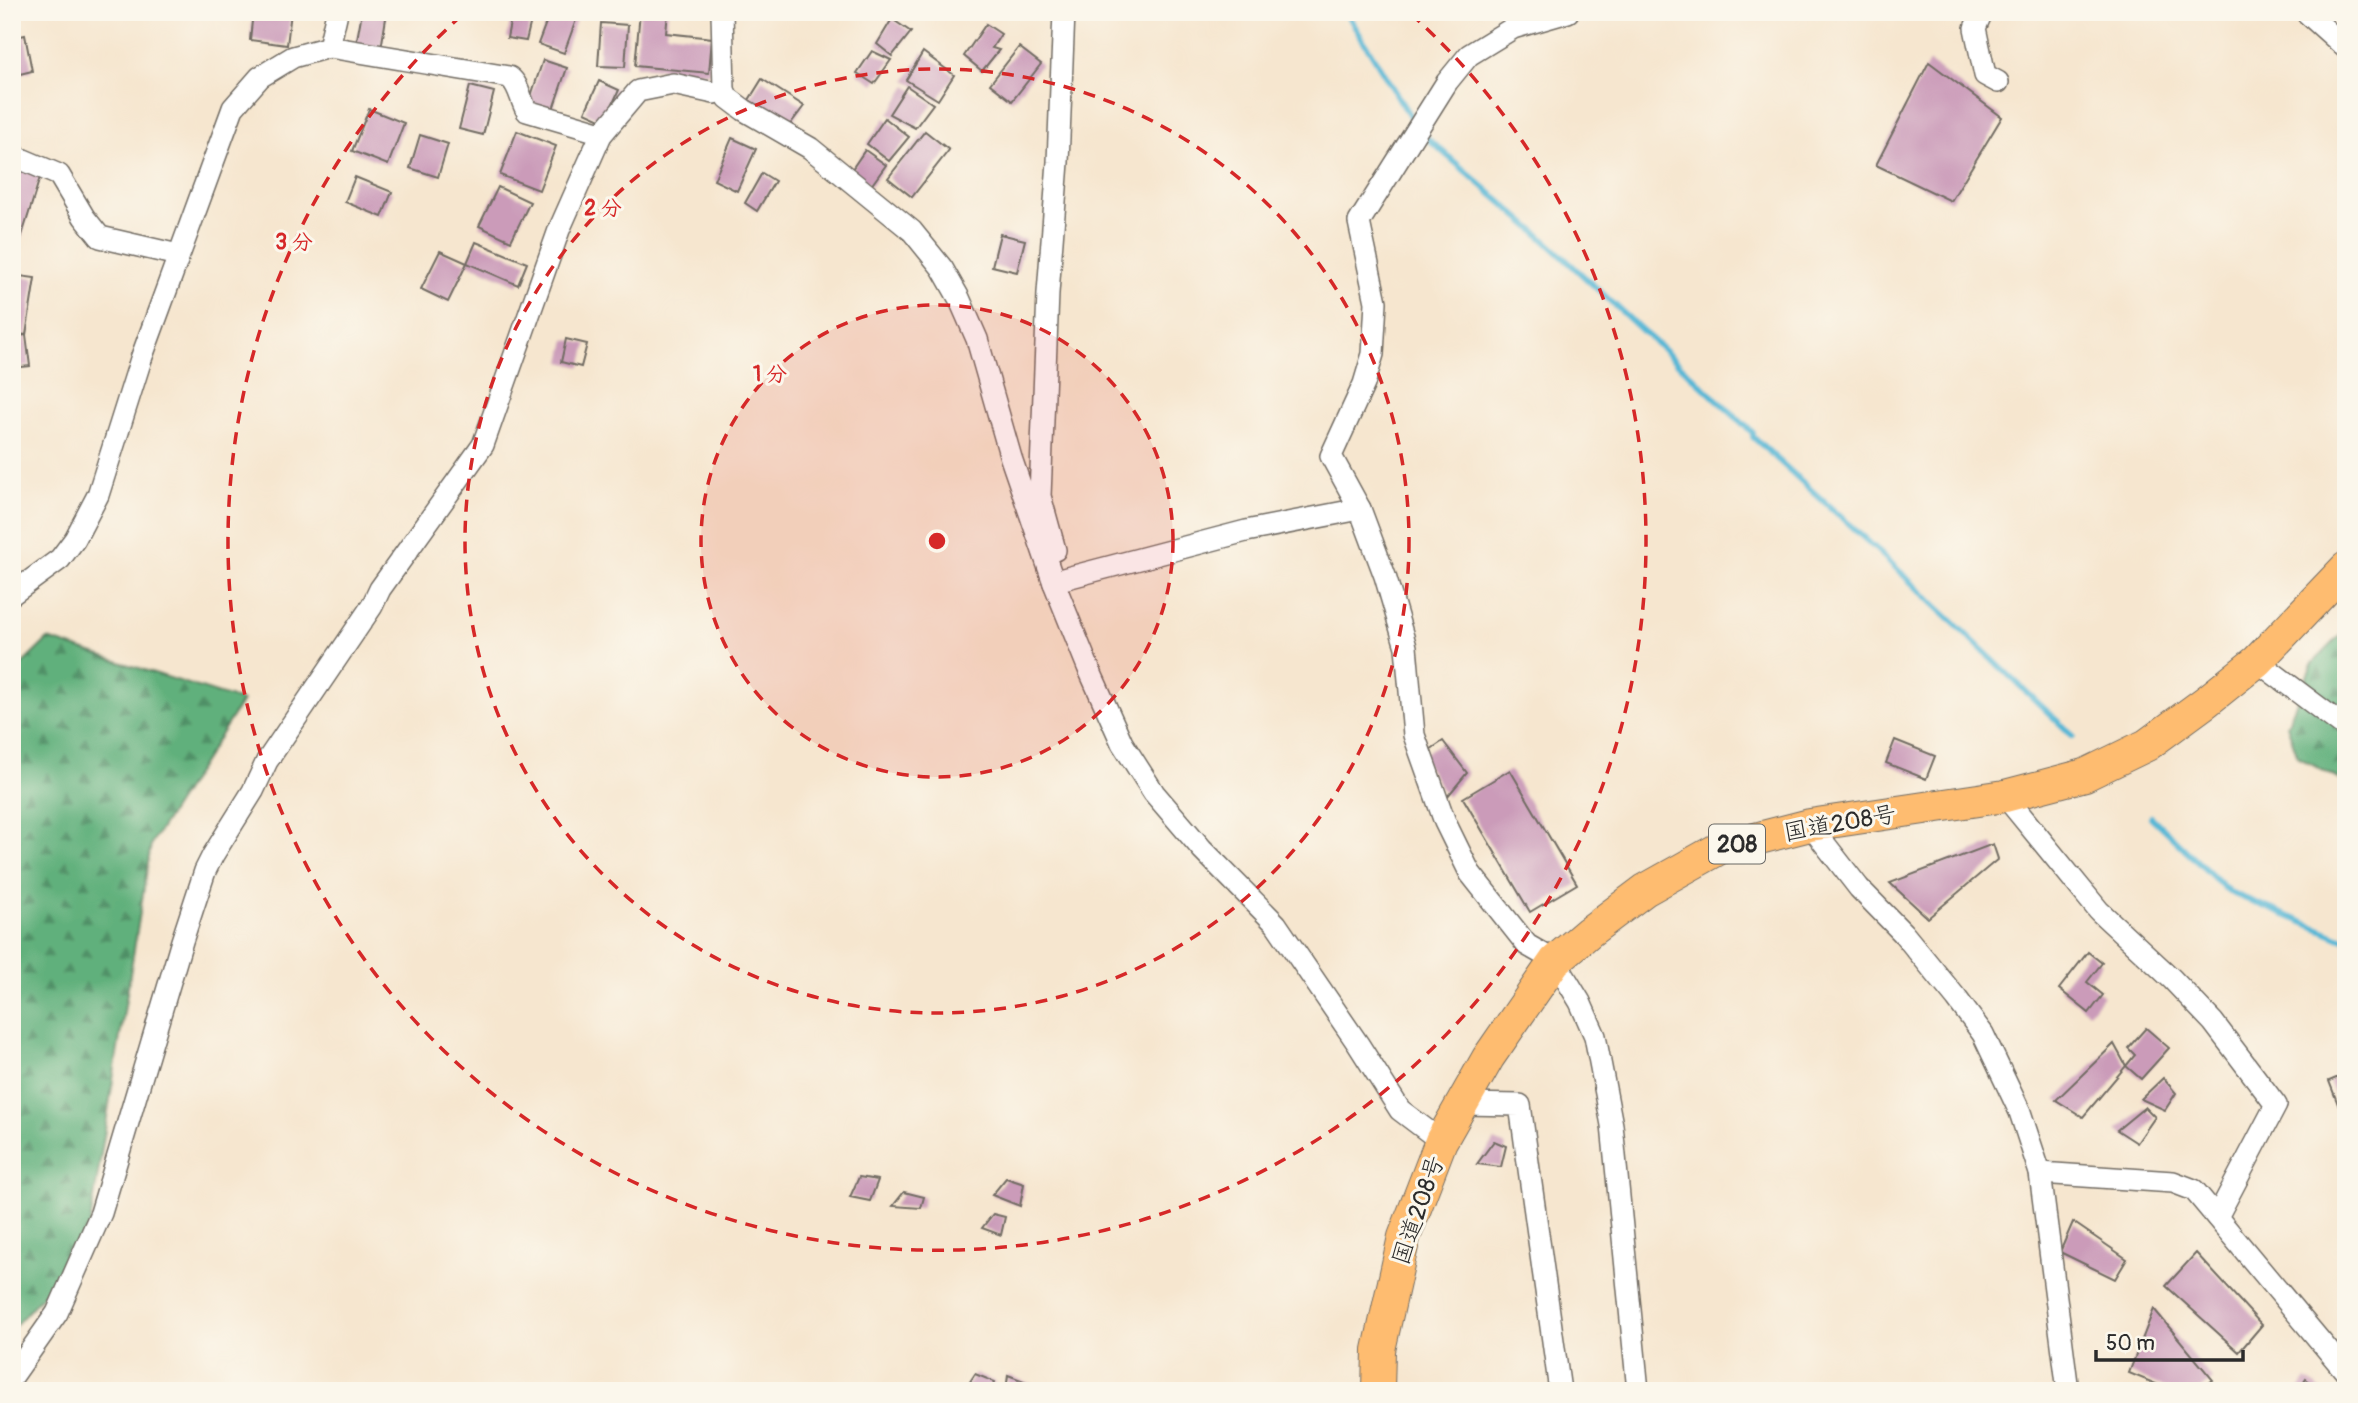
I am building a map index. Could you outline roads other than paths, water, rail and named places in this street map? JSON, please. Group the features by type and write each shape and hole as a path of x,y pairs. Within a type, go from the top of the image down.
{"highway":[{"name":"国道208号","path":"1378,1391 1379,1350 1404,1237 1441,1141 1488,1058 1555,961 1589,932 1645,890 1720,848 1810,825 2005,796 2085,775 2147,745 2207,701 2257,661 2346,568"}],"street":[{"path":"329,47 337,12"},
{"path":"722,12 724,90 729,98 744,110 810,148 912,232 942,268 960,298 977,339 1011,458 1088,667 1122,743 1154,793 1202,849 1276,924 1358,1044 1399,1110 1441,1141"},
{"path":"1058,581 1040,496 1064,12"},
{"path":"1569,12 1513,28 1469,55 1447,82 1359,222 1376,302 1373,354 1364,384 1331,456 1360,509 1385,576 1406,647 1414,735 1445,822 1469,873 1527,945 1555,961 1580,1002 1595,1036 1612,1125 1637,1391"},
{"path":"1982,12 1975,28 1985,75 1998,82"},
{"path":"2306,12 2346,48"},
{"path":"12,594 60,559 75,539 98,495 141,359 233,108 260,77 293,57 329,47 509,77 516,82 521,102 527,111 601,135"},
{"path":"12,1377 57,1313 101,1213 205,871 253,791 267,761 302,707 372,606 380,589 483,445 559,230 601,135 638,90 673,84 714,93 724,90"},
{"path":"12,155 59,175 84,217 100,237 178,255"},
{"path":"1058,581 1246,531 1360,509"},
{"path":"2257,661 2346,728"},
{"path":"2005,796 2099,911 2172,979 2213,1022 2276,1105 2217,1217"},
{"path":"1810,825 1859,888 1903,933 1983,1034 2020,1112 2040,1173 2068,1391"},
{"path":"1462,1104 1520,1105 1560,1391"},
{"path":"2040,1173 2173,1182 2194,1191 2346,1371"}],"waterway":[{"path":"1346,12 1414,123"},
{"path":"1420,132 1537,233 2073,736"},
{"path":"2151,817 2229,892 2346,940"}]}
